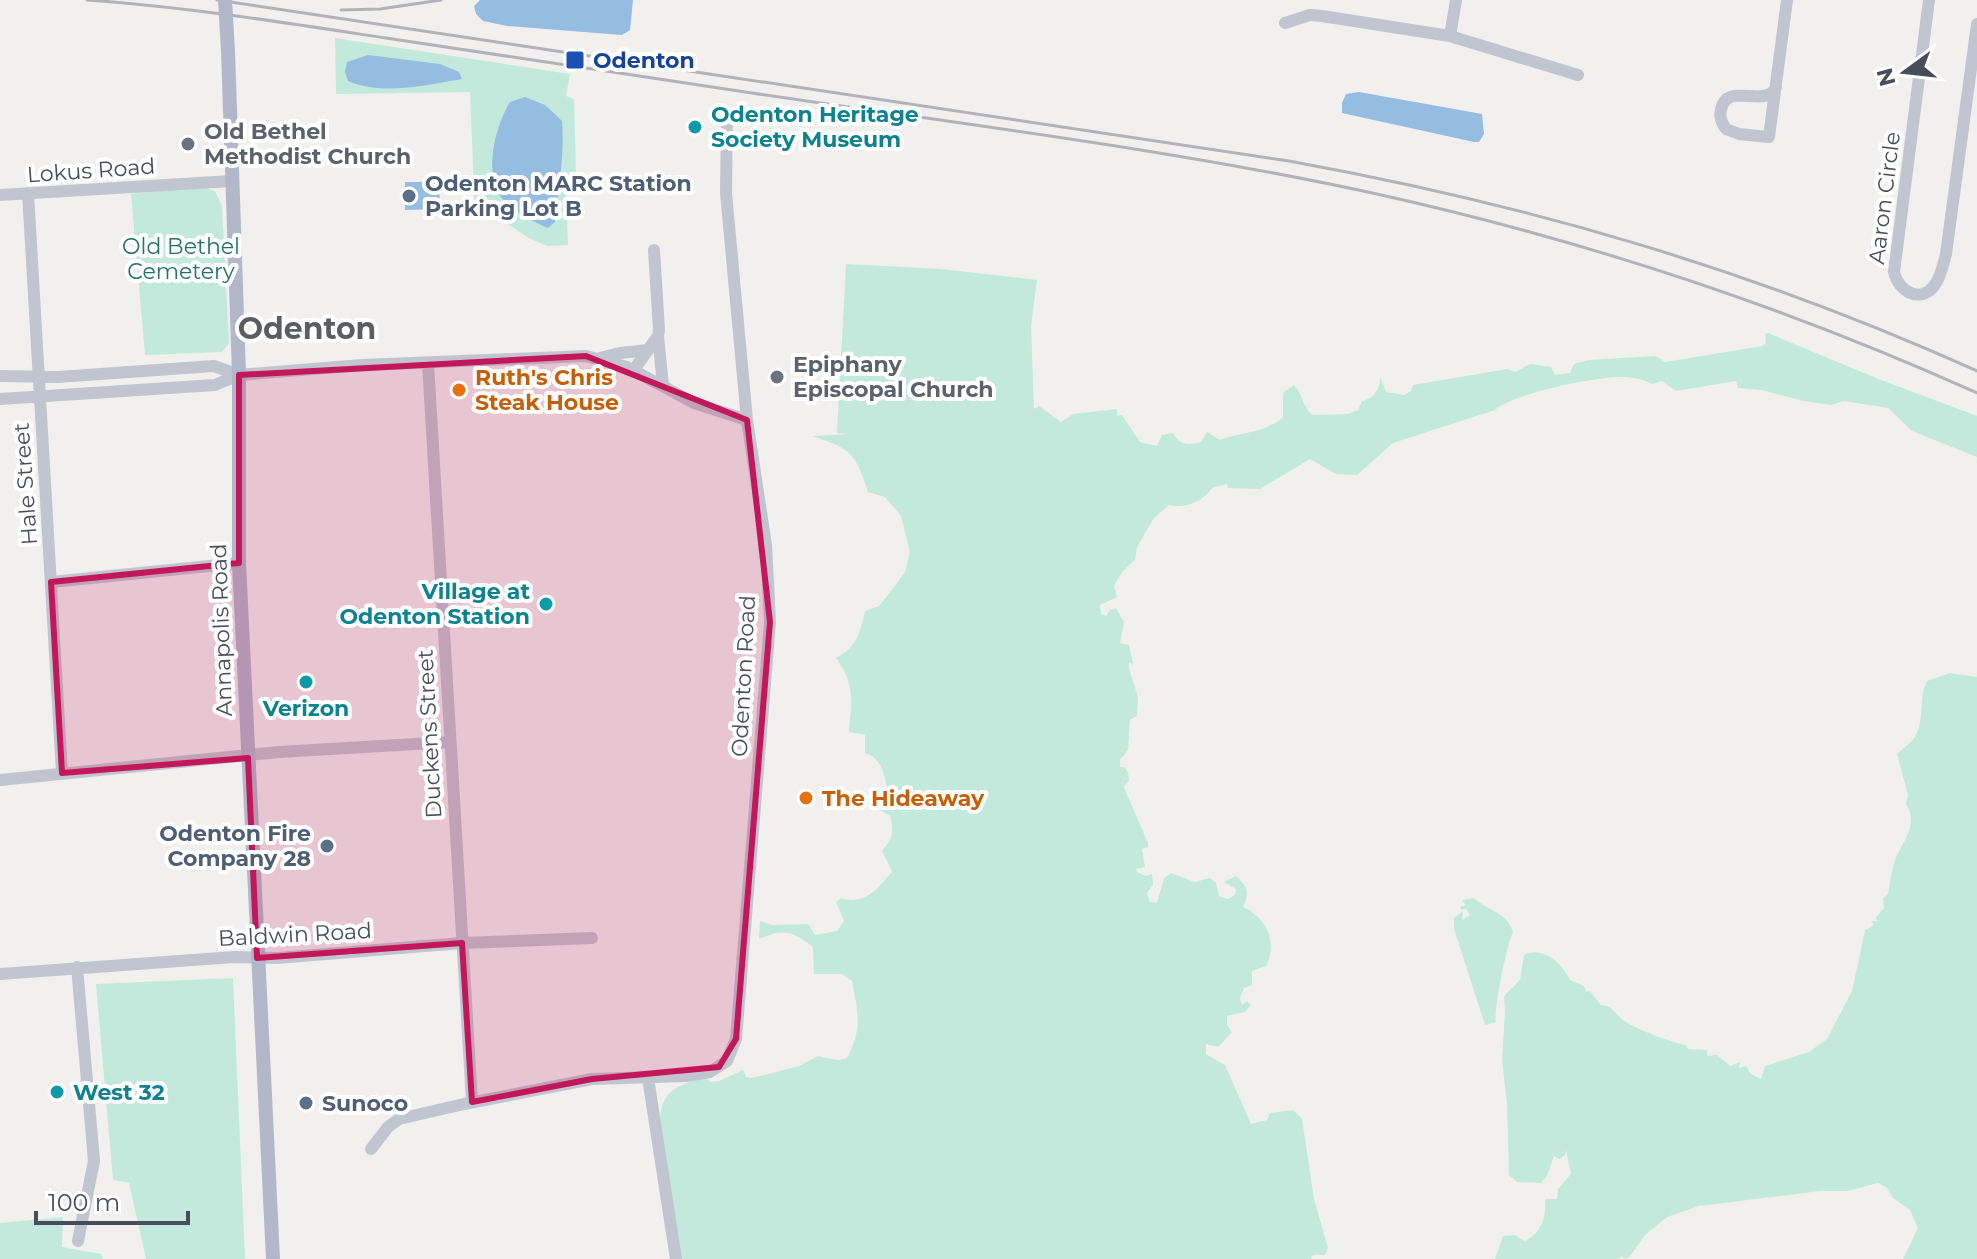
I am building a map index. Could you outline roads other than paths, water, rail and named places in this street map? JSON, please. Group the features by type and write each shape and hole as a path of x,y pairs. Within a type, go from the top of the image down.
{"main road":[{"name":"Annapolis Road","path":"225,0 239,375 239,563 273,1259"}],"street":[{"path":"1450,36 1456,0"},
{"path":"1776,87 1773,93 1761,97 1736,94 1728,98 1721,110 1722,124 1739,134 1769,137 1776,87 1787,0"},
{"name":"Aaron Circle","path":"1929,0 1894,272 1899,285 1909,292 1923,293 1932,287 1946,254 1977,24"},
{"path":"1285,23 1310,15 1450,36 1578,75"},
{"name":"Odenton Road","path":"371,1149 388,1127 399,1119 472,1102 614,1076 648,1078 710,1072 727,1061 736,1039 770,622 766,545 747,420 726,193 727,114"},
{"name":"Lokus Road","path":"0,195 232,181"},
{"name":"Hale Street","path":"28,193 62,773"},
{"path":"654,250 663,386"},
{"path":"633,371 658,336"},
{"path":"0,399 215,385 239,375 362,365 525,357 600,358 648,350"},
{"path":"600,358 633,371 694,403 747,420"},
{"name":"Duckens Street","path":"428,363 472,1102"},
{"path":"0,376 39,377 214,366 239,375"},
{"path":"51,582 239,563"},
{"path":"0,780 248,758 279,752 449,742"},
{"name":"Baldwin Road","path":"0,974 462,943 592,938"},
{"path":"77,967 94,1161 78,1241"},
{"path":"648,1078 676,1259"}],"water":[{"path":"480,0 633,0 630,30 622,35 507,26 483,21 476,14 474,6"},
{"path":"368,55 440,64 459,72 462,79 390,89 348,81 345,72 347,62"},
{"path":"1359,92 1482,114 1484,134 1479,142 1474,142 1342,113 1346,94"},
{"path":"525,97 545,105 562,121 562,159 555,222 548,228 507,204 494,182 492,158 500,122 510,102"},
{"path":"405,182 439,182 440,209 405,210"}],"railway":[{"path":"87,0 274,21 1066,138 1377,194 1531,232 1682,278 1831,332 1977,393"},
{"path":"217,0 1289,161 1379,179 1554,220 1725,272 1809,302 1977,371"},
{"path":"341,10 380,9 441,0"}],"place":[{"name":"Odenton","path":"575,60"},
{"name":"Odenton Heritage Society Museum","path":"695,127"},
{"name":"Old Bethel Methodist Church","path":"188,144"},
{"name":"Odenton MARC Station Parking Lot B","path":"409,196"},
{"name":"Epiphany Episcopal Church","path":"777,377"},
{"name":"Ruth's Chris Steak House","path":"459,390"},
{"name":"Village at Odenton Station","path":"546,604"},
{"name":"Verizon","path":"306,682"},
{"name":"The Hideaway","path":"806,798"},
{"name":"Odenton Fire Company 28","path":"327,846"},
{"name":"West 32","path":"57,1092"},
{"name":"Sunoco","path":"306,1103"}],"district":[{"name":"Odenton","path":"307,329"}],"park label":[{"name":"Old Bethel Cemetery","path":"181,258"}]}
